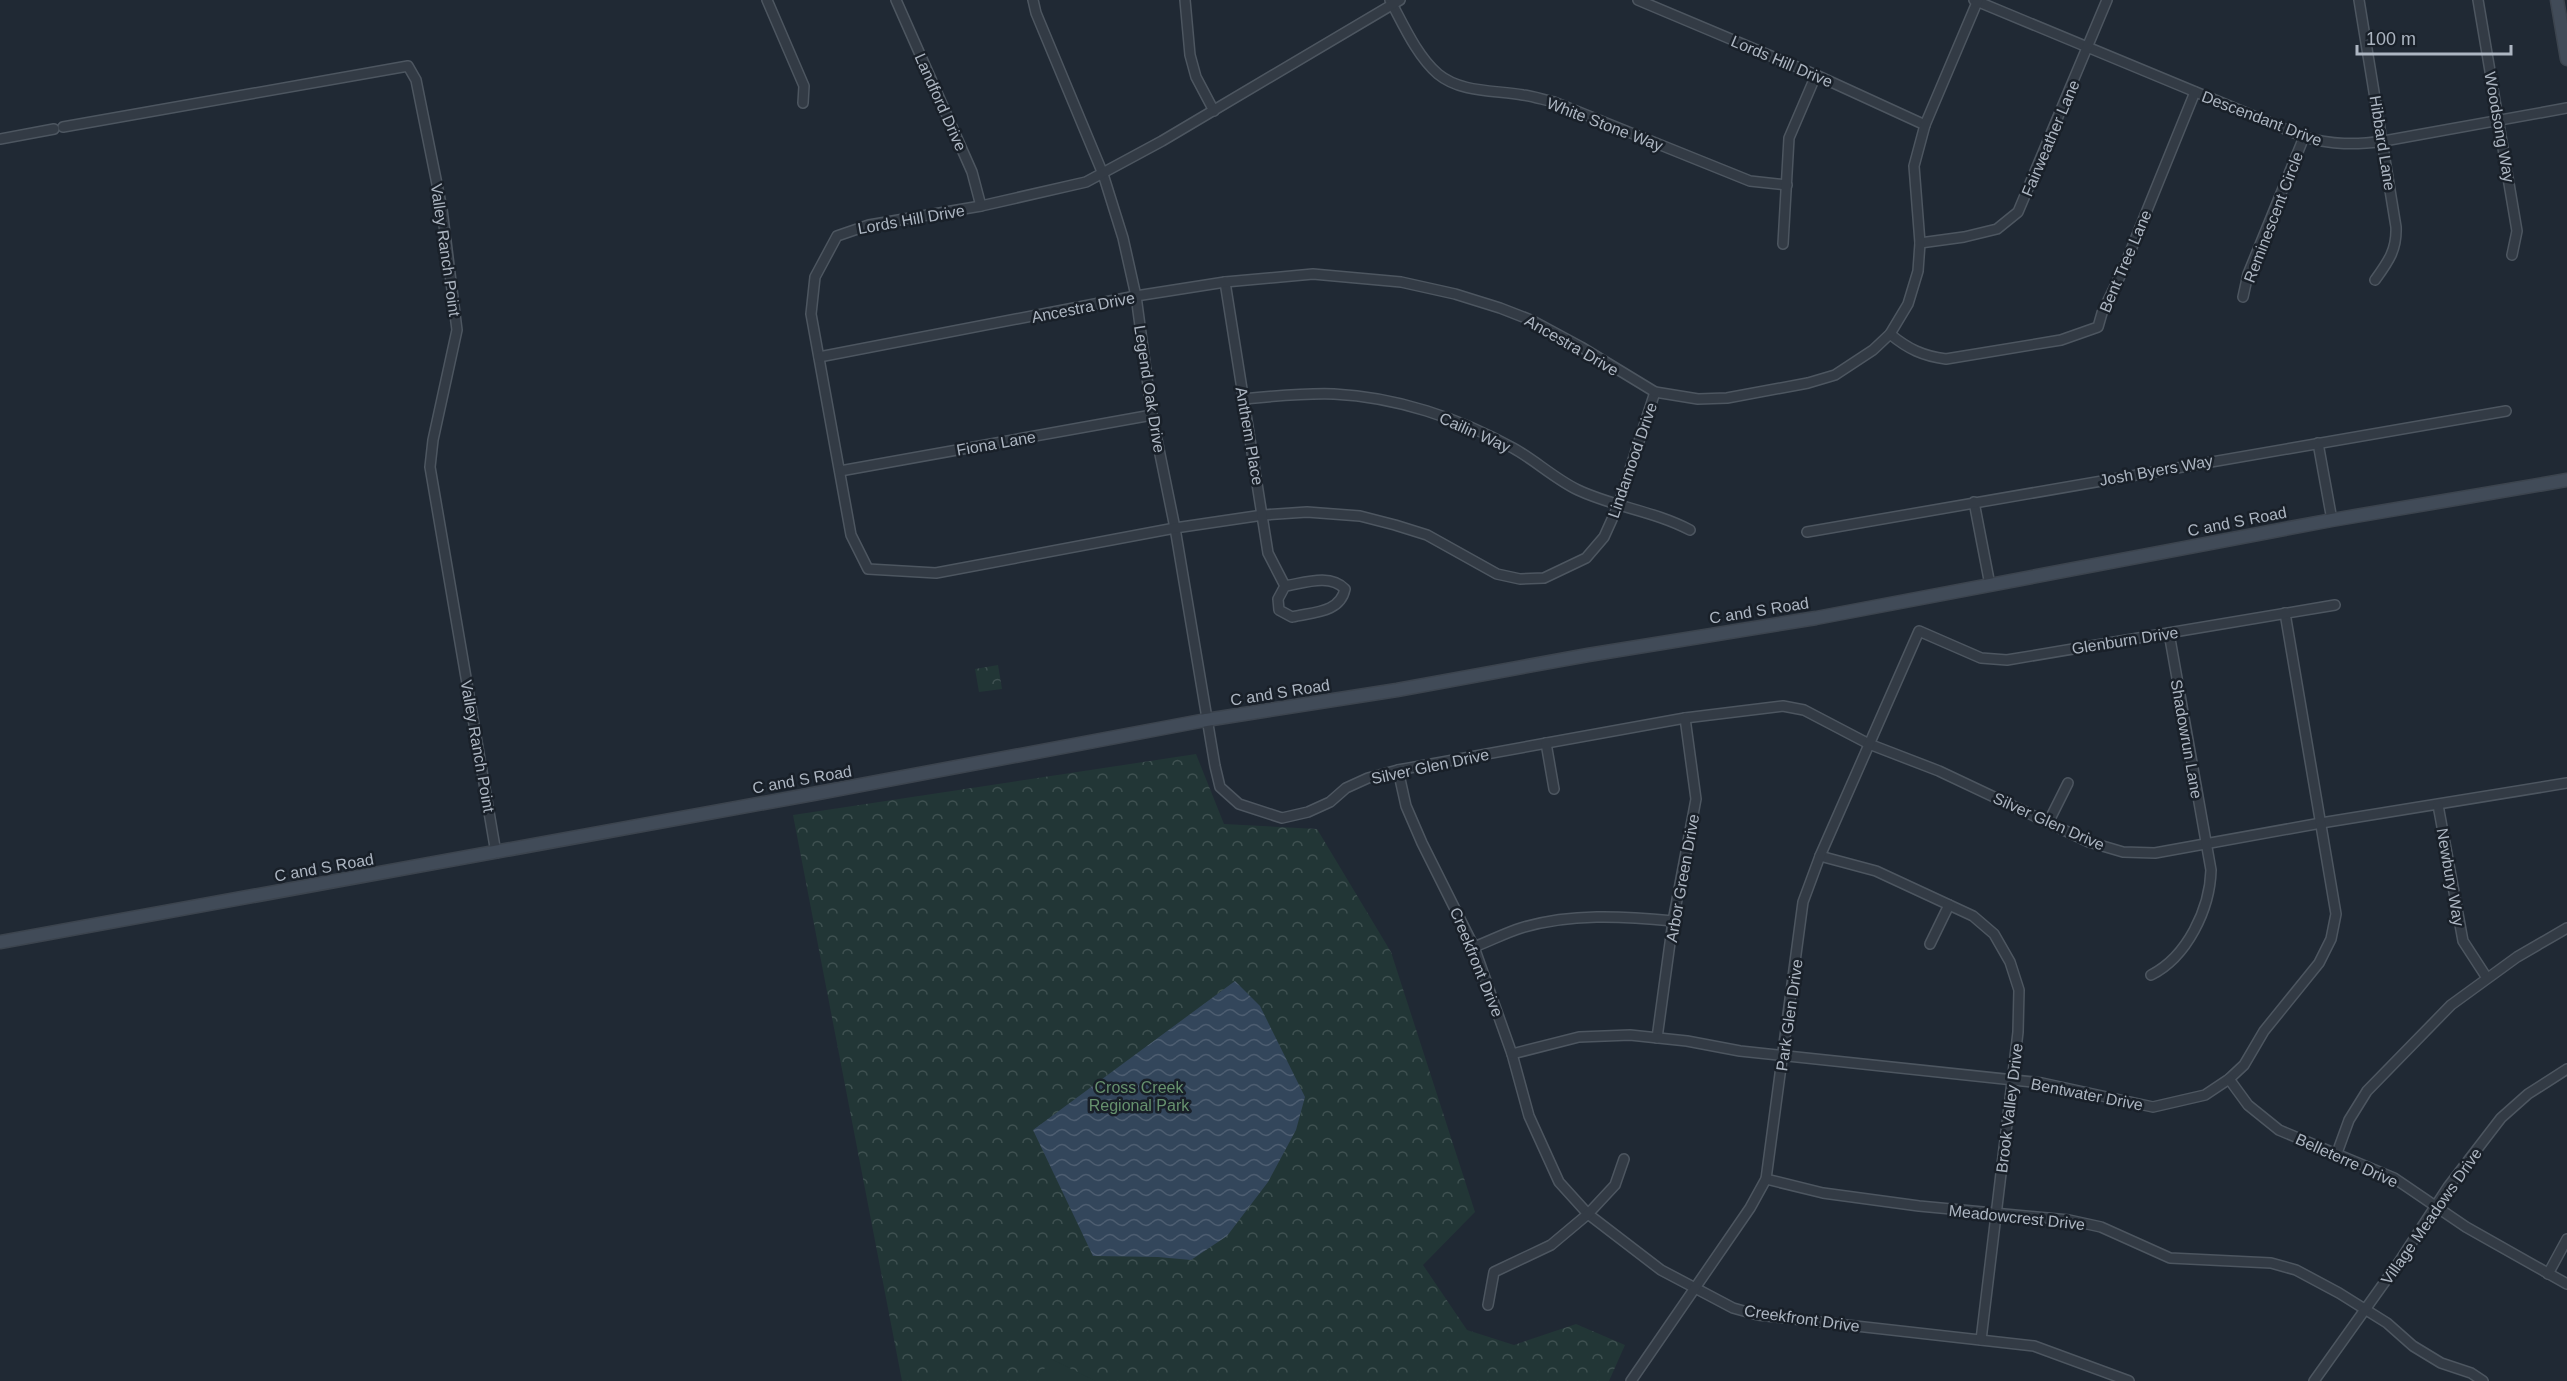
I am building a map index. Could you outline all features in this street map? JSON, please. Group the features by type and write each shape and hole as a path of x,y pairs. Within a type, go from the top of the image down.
{"main road":[{"path":"2557,0 2567,59"},
{"name":"C and S Road","path":"0,942 1206,720 1397,690 1588,655 1816,618 2332,520 2567,480"}],"street":[{"path":"767,0 804,86 803,103"},
{"name":"Landford Drive","path":"896,0 972,172 981,206"},
{"name":"Legend Oak Drive","path":"1033,0 1036,13 1103,174 1123,238 1136,296 1152,416 1175,528 1206,720"},
{"path":"1185,0 1191,55 1196,77 1214,111"},
{"name":"Lords Hill Drive","path":"1638,0 1816,75 1925,125"},
{"name":"Fairweather Lane","path":"1920,243 1964,237 1997,229 2018,212 2107,0"},
{"name":"Hibbard Lane","path":"2359,0 2384,141 2397,241 2393,255 2375,280"},
{"name":"Woodsong Way","path":"2478,0 2517,231 2512,255"},
{"name":"Descendant Drive","path":"1976,1 2304,137 2330,144 2356,145 2384,141 2567,108"},
{"name":"Ancestra Drive","path":"819,357 1136,296 1225,282 1313,274 1401,282 1455,294 1531,320 1655,392 1698,399 1727,398 1808,383 1835,375 1853,364 1890,334 1908,304 1918,271 1920,243 1914,166 1925,125 1976,1"},
{"name":"Lords Hill Drive","path":"1175,528 936,573 868,569 851,536 811,314 815,277 837,236 869,225 981,206 1056,190 1103,174 1214,111 1394,2"},
{"name":"White Stone Way","path":"1394,2 1422,55 1439,74 1460,85 1554,102 1750,181 1787,185"},
{"name":"Valley Ranch Point","path":"0,139 408,66 416,80 442,209 456,330 433,440 430,467 496,852"},
{"path":"1783,244 1789,138 1816,75"},
{"name":"Bent Tree Lane","path":"1890,334 1907,349 1946,359 2061,340 2098,327 2195,92"},
{"name":"Reminescent Circle","path":"2243,297 2248,274 2304,137"},
{"name":"Anthem Place","path":"1225,282 1268,553 1285,586"},
{"name":"Lindamood Drive","path":"1175,528 1263,515 1307,512 1360,516 1427,535 1497,573 1520,579 1544,578 1586,558 1604,537 1618,506 1655,392"},
{"name":"Cailin Way","path":"1243,399 1335,394 1374,398 1424,410 1513,448 1575,489 1618,506 1669,519 1689,530"},
{"name":"Josh Byers Way","path":"1807,532 2506,411"},
{"name":"Fiona Lane","path":"840,471 1152,416"},
{"path":"2318,443 2332,520"},
{"path":"1974,502 1990,585"},
{"path":"1326,580 1339,583 1345,590 1342,600 1336,607 1292,617 1279,610 1278,600 1285,586 1326,580"},
{"name":"Glenburn Drive","path":"1919,631 1981,658 2007,660 2335,605"},
{"name":"Bentwater Drive","path":"1512,1054 1579,1037 1609,1034 2042,1083 2153,1107 2205,1095 2229,1079 2244,1065 2264,1031 2319,963 2331,939 2336,914 2285,614"},
{"name":"Park Glen Drive","path":"1631,1381 1750,1208 1766,1179 1803,902 1820,856 1919,631"},
{"name":"Shadowrun Lane","path":"2151,975 2164,969 2182,946 2203,914 2210,890 2211,870 2169,633"},
{"name":"Silver Glen Drive","path":"1206,720 1220,787 1239,804 1282,818 1308,812 1330,802 1346,788 1398,770 1685,718 1783,706 1804,710 1869,744 1939,771 2049,821 2089,842 2123,852 2155,854 2321,823 2567,783"},
{"name":"Arbor Green Drive","path":"1657,1038 1673,921 1696,799 1685,718"},
{"path":"1546,743 1554,789"},
{"name":"Creekfront Drive","path":"1398,770 1407,806 1422,843 1474,947 1512,1054 1529,1116 1559,1182 1588,1214 1661,1270 1734,1308 1758,1315 2034,1346 2129,1381"},
{"path":"2049,821 2068,783"},
{"name":"Newbury Way","path":"2438,805 2463,941 2487,978"},
{"name":"Brook Valley Drive","path":"1820,856 1876,871 1973,916 1994,934 2010,962 2019,990 2018,1032 1981,1340"},
{"path":"1930,944 1949,905"},
{"path":"1474,947 1522,928 1558,920 1618,915 1673,921"},
{"path":"2337,1153 2349,1120 2367,1091 2451,1005 2487,978 2567,928"},
{"name":"Village Meadows Drive","path":"2314,1381 2366,1309 2448,1187 2501,1118 2528,1094 2567,1069"},
{"name":"Belleterre Drive","path":"2229,1079 2248,1105 2279,1130 2394,1178 2466,1227 2567,1284"},
{"path":"1488,1305 1494,1272 1551,1245 1588,1214 1615,1185 1624,1159"},
{"name":"Meadowcrest Drive","path":"1766,1179 1823,1193 1996,1214 2069,1220 2101,1227 2170,1258 2271,1263 2296,1270 2366,1309 2432,1357 2471,1373 2483,1381"},
{"path":"2547,1274 2567,1239"}],"green space":[{"path":"998,665 1002,689 979,692 975,669"},
{"name":"Cross Creek Regional Park","path":"1196,754 1224,824 1317,829 1391,952 1475,1212 1423,1265 1467,1330 1514,1345 1576,1324 1625,1345 1609,1381 902,1381 793,815"},
{"path":"1051,1359 1096,1381 1036,1381"}],"water":[{"path":"1235,981 1260,1006 1305,1097 1296,1130 1268,1182 1227,1236 1191,1260 1093,1256 1033,1130"}]}
